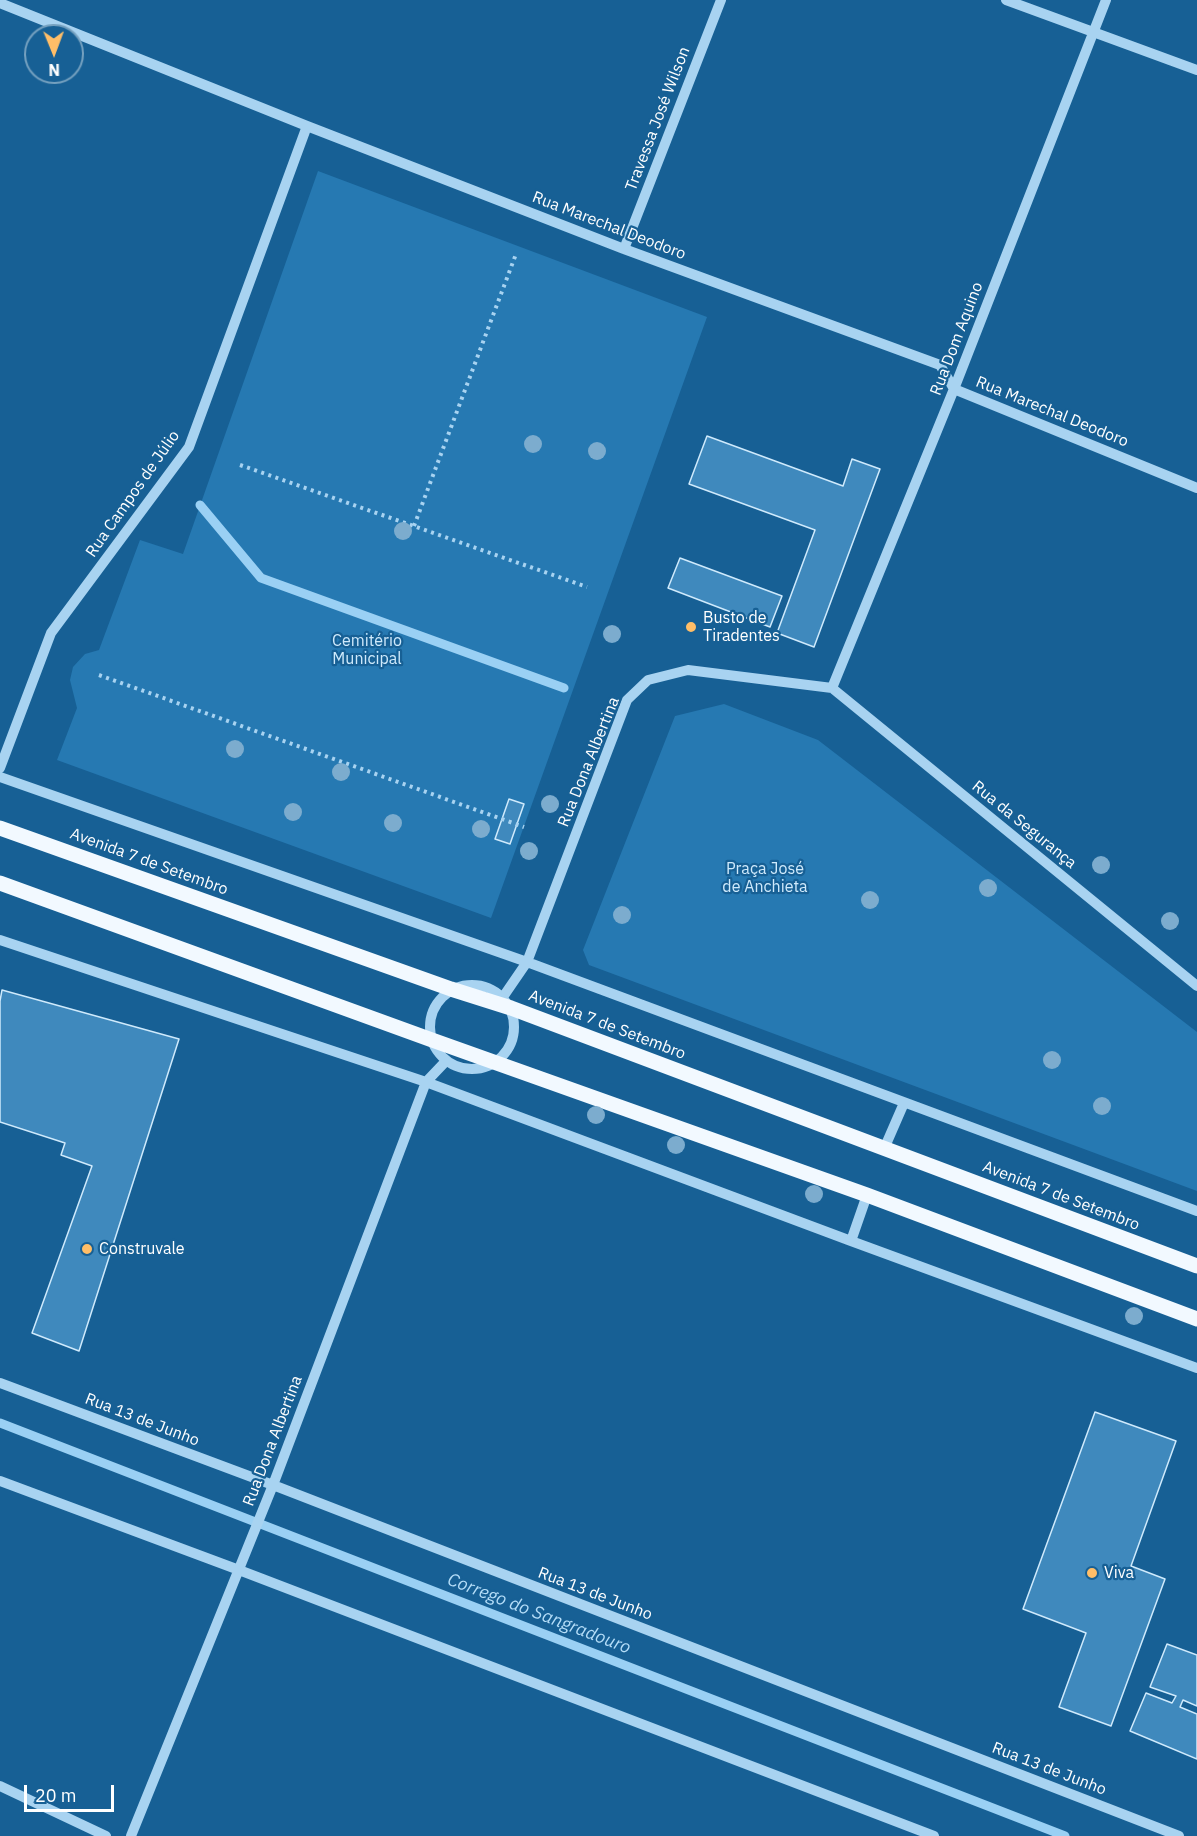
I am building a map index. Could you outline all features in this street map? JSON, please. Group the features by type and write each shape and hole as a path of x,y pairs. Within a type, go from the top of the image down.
{"main road":[{"name":"Avenida 7 de Setembro","path":"0,828 451,989 507,1002 884,1149 1197,1266"},
{"path":"0,883 867,1195 1197,1319"}],"street":[{"name":"Travessa José Wilson","path":"624,249 721,0"},
{"path":"1006,0 1197,70"},
{"name":"Rua Dom Aquino","path":"832,688 954,389 1106,0"},
{"name":"Rua Marechal Deodoro","path":"0,3 307,126 624,249 940,365 954,389 1197,488"},
{"name":"Rua Campos de Júlio","path":"0,768 51,633 189,447 307,126"},
{"name":"Rua Dona Albertina","path":"507,1002 527,962 627,700 648,680 688,670 832,688"},
{"name":"Rua da Segurança","path":"832,688 1197,986"},
{"name":"Avenida 7 de Setembro","path":"0,777 527,962 1197,1211"},
{"path":"0,940 426,1082 1197,1368"},
{"path":"451,989 442,996 430,1017 432,1040 437,1052 446,1061 470,1070 495,1063 505,1055 512,1044 515,1032 514,1020 507,1002"},
{"name":"Rua Dona Albertina","path":"131,1836 273,1485 426,1082 446,1061"},
{"path":"884,1149 904,1103"},
{"path":"851,1241 867,1195"},
{"name":"Rua 13 de Junho","path":"0,1383 273,1485 1179,1836"},
{"path":"0,1481 934,1836"},
{"path":"0,1786 106,1836"}],"path":[{"path":"414,526 516,254"},
{"path":"240,465 587,587"},
{"path":"99,675 524,827"}],"green space":[{"name":"Cemitério Municipal","path":"318,171 707,317 491,918 57,760 77,708 70,680 73,667 85,654 99,650 140,540 183,554"},
{"name":"Praça José de Anchieta","path":"724,704 818,740 1197,1032 1197,1191 589,965 583,950 675,716"}],"building":[{"path":"707,436 843,486 852,459 880,469 814,647 777,633 815,530 689,484"},
{"path":"680,558 782,596 770,627 668,588"},
{"path":"509,799 524,804 510,844 495,839"},
{"name":"Construvale","path":"2,990 179,1039 79,1351 32,1333 92,1166 61,1155 65,1143 0,1122 0,1001"},
{"name":"Viva","path":"1095,1412 1176,1441 1131,1566 1165,1579 1111,1726 1059,1707 1086,1633 1023,1609"},
{"path":"1167,1644 1197,1655 1197,1706 1183,1700 1180,1707 1197,1714 1197,1759 1130,1731 1146,1693 1172,1703 1176,1696 1150,1687"}],"waterway":[{"path":"200,505 261,578 564,688"},
{"name":"Corrego do Sangradouro","path":"0,1423 1065,1836"}],"place":[{"name":"Busto de Tiradentes","path":"691,627"},
{"name":"Construvale","path":"87,1249"},
{"name":"Viva","path":"1092,1573"}]}
